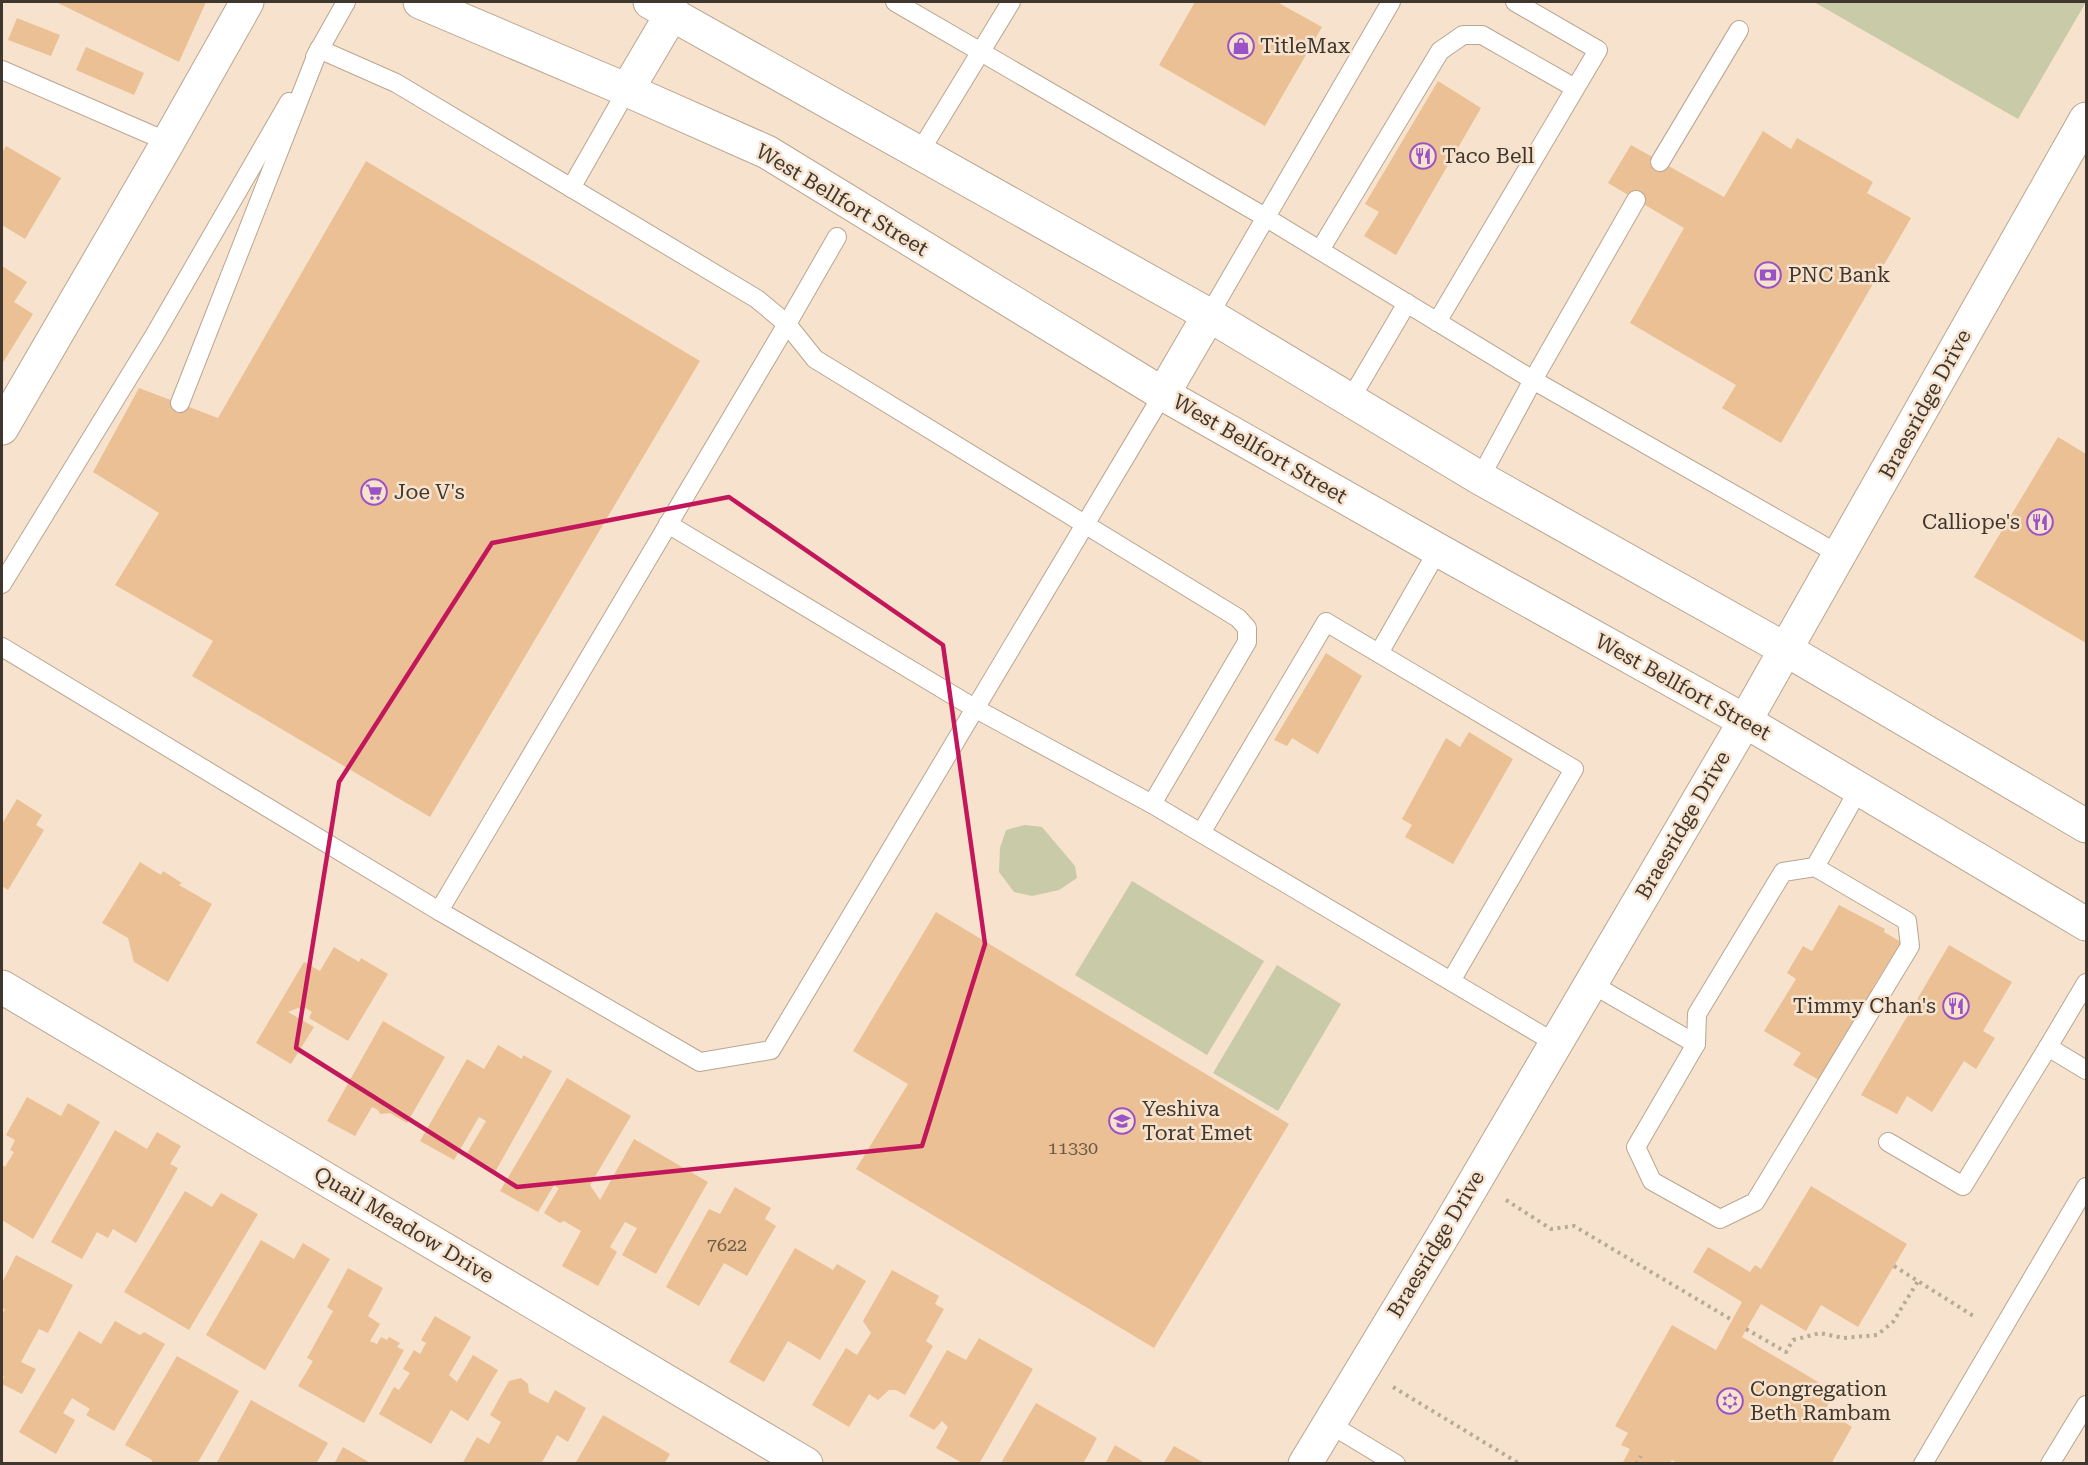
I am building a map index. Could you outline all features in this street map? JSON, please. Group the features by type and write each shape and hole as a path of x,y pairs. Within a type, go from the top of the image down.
{"main road":[{"path":"2,428 247,2"},
{"name":"West Bellfort Street","path":"420,2 767,152 1163,393 1745,721 2086,924"},
{"path":"627,90 667,5 919,153 1209,315 1480,478 1785,649 2086,826"},
{"name":"Braesridge Drive","path":"1305,1464 1475,1181 1745,721 2086,119"},
{"path":"1163,393 1209,315"},
{"name":"Quail Meadow Drive","path":"2,987 806,1464"}],"lane":[{"path":"2,584 153,336 346,2"},
{"path":"895,2 1320,250 1533,380 1840,555"},
{"path":"919,153 1011,2"},
{"path":"1209,315 1391,2"},
{"path":"1437,322 1598,50 1515,2"},
{"path":"1660,162 1739,30"},
{"path":"1320,250 1440,51 1463,35 1482,35 1575,88"},
{"path":"320,49 396,84 758,299 787,324 815,359 1239,618 1247,628 1247,642 1152,804"},
{"path":"180,403 320,49"},
{"path":"2,70 168,142"},
{"path":"571,188 627,90"},
{"path":"1480,478 1636,200"},
{"path":"439,911 837,237"},
{"path":"1350,400 1407,303"},
{"path":"2,647 439,911 700,1062 771,1050 1163,393"},
{"path":"668,524 976,709 1152,804 1555,1043"},
{"path":"1378,652 1438,550"},
{"path":"1201,833 1326,622 1378,652 1574,769 1451,981"},
{"path":"1815,867 1859,789"},
{"path":"1815,867 1907,921 1910,946 1755,1202 1720,1219 1652,1181 1636,1147 1696,1044 1697,1014 1783,872 1815,867"},
{"path":"1590,983 1696,1044"},
{"path":"1888,1142 1963,1186 2086,983"},
{"path":"2048,1047 2086,1070"},
{"path":"1923,1464 2086,1187"},
{"path":"2050,1464 2086,1405"},
{"path":"1328,1423 1396,1464"}],"path":[{"path":"1475,1181 1551,1229 1574,1226 1732,1320"},
{"path":"1894,1266 2000,1332"},
{"path":"1746,1329 1786,1352 1793,1340 1820,1333 1843,1338 1876,1335 1893,1322 1918,1281"},
{"path":"1361,1369 1520,1464"},
{"path":"1636,1464 1641,1456"}],"highlighted area":[{"path":"729,497 943,645 985,944 922,1146 517,1187 296,1048 339,782 492,543"}],"green space":[{"path":"1814,2 2086,2 2018,119"},
{"path":"1025,825 1042,827 1075,866 1077,878 1059,890 1032,896 1014,892 999,872 1000,848 1006,830"},
{"path":"1132,881 1264,961 1207,1055 1075,975"},
{"path":"1277,965 1341,1004 1278,1111 1213,1073"}],"building":[{"path":"59,2 206,2 179,62"},
{"name":"TitleMax","path":"1195,2 1277,2 1322,27 1265,126 1159,65"},
{"path":"17,18 60,35 51,56 8,40"},
{"path":"86,47 144,73 134,95 76,70"},
{"name":"Taco Bell","path":"1438,81 1481,108 1396,255 1364,236 1379,212 1365,204"},
{"name":"PNC Bank","path":"1763,131 1791,149 1797,138 1873,182 1867,193 1911,218 1781,443 1722,408 1736,385 1630,323 1684,228 1608,183 1631,145 1724,197"},
{"path":"6,146 61,178 25,239 2,225 2,153"},
{"name":"Joe V's","path":"366,161 700,361 430,817 192,676 213,641 115,585 159,513 93,472 139,388 218,418"},
{"path":"2,266 27,282 14,302 33,314 2,364"},
{"path":"2058,437 2086,454 2086,643 1974,577"},
{"path":"1326,653 1362,676 1318,754 1292,738 1287,746 1274,740"},
{"path":"1469,732 1513,759 1453,864 1405,837 1412,825 1402,819 1446,738 1460,747"},
{"path":"17,799 42,815 36,825 44,830 8,890 2,886 2,824"},
{"path":"140,862 161,875 163,871 182,883 179,885 212,904 168,982 134,962 128,938 102,923"},
{"path":"1839,905 1885,929 1884,932 1901,942 1872,989 1877,992 1819,1080 1793,1065 1801,1053 1764,1031 1796,979 1787,973 1803,946 1812,951"},
{"path":"936,912 1289,1124 1154,1348 856,1169 908,1084 853,1051"},
{"name":"Timmy Chan's","path":"1949,945 2012,982 1983,1031 1995,1038 1976,1069 1964,1061 1932,1112 1907,1096 1897,1114 1861,1095"},
{"path":"334,947 359,962 361,958 388,974 348,1041 309,1018 312,1012 304,1007 302,1010 298,1008 288,1012 314,1027 291,1064 256,1043 304,962 320,971"},
{"path":"383,1021 445,1057 407,1123 390,1113 380,1114 372,1107 355,1136 327,1121"},
{"path":"498,1045 522,1059 523,1055 552,1071 495,1172 466,1155 486,1121 479,1117 454,1160 420,1141 467,1059 484,1069"},
{"path":"567,1078 631,1116 590,1185 600,1200 634,1139 708,1182 656,1274 622,1255 637,1228 625,1222 610,1247 617,1252 598,1286 562,1266 581,1231 564,1221 560,1223 544,1213 559,1188 554,1185 538,1212 500,1191"},
{"path":"27,1097 61,1116 68,1103 100,1122 33,1239 2,1220 2,1165 5,1167 14,1152 10,1150 15,1140 6,1135"},
{"path":"115,1130 147,1149 157,1132 181,1146 170,1164 178,1168 136,1243 113,1229 108,1238 97,1232 82,1259 51,1242"},
{"path":"1811,1186 1907,1244 1858,1327 1821,1305 1806,1331 1761,1304 1742,1337 1835,1392 1825,1410 1852,1427 1831,1464 1678,1464 1672,1460 1669,1464 1622,1464 1630,1449 1621,1445 1628,1433 1615,1426 1672,1325 1716,1350 1742,1302 1693,1272 1708,1247 1750,1272 1755,1265 1761,1269"},
{"path":"735,1187 771,1208 765,1219 776,1226 747,1276 724,1263 699,1306 666,1287 709,1209 720,1214"},
{"path":"185,1191 212,1207 221,1193 258,1214 189,1330 124,1292"},
{"path":"261,1240 294,1259 303,1243 330,1259 265,1370 206,1335"},
{"path":"795,1248 833,1270 837,1264 866,1281 820,1360 788,1341 764,1382 729,1362"},
{"path":"16,1255 73,1285 48,1333 39,1329 21,1362 36,1369 22,1394 2,1384 4,1376 2,1375 2,1315 5,1309 2,1308 2,1283"},
{"path":"348,1268 383,1288 368,1316 380,1324 370,1341 377,1344 381,1337 387,1340 389,1337 400,1343 397,1347 404,1350 364,1423 298,1386 313,1361 307,1358 333,1311 327,1307"},
{"path":"892,1270 939,1296 935,1304 944,1309 926,1341 933,1346 905,1395 896,1390 889,1390 878,1400 869,1394 849,1427 812,1405 846,1348 857,1355 871,1333 863,1321"},
{"path":"435,1316 471,1337 449,1375 457,1382 473,1355 498,1370 468,1421 451,1410 431,1444 379,1414 394,1387 399,1390 410,1373 403,1369 414,1350 420,1354 426,1343 421,1340"},
{"path":"115,1321 140,1335 144,1332 165,1344 114,1431 86,1415 90,1409 72,1398 63,1413 75,1420 56,1454 19,1432 79,1331 101,1344"},
{"path":"979,1338 1033,1369 979,1464 964,1464 936,1448 948,1427 942,1421 934,1430 909,1416 947,1350 966,1360"},
{"path":"177,1356 239,1391 197,1464 151,1464 152,1460 125,1445"},
{"path":"521,1378 528,1384 529,1393 548,1403 555,1390 586,1408 568,1442 557,1435 541,1464 462,1464 477,1437 489,1444 501,1422 490,1415 509,1381"},
{"path":"251,1400 328,1443 316,1464 216,1464"},
{"path":"1036,1403 1097,1438 1083,1464 1006,1464 1002,1461"},
{"path":"603,1415 670,1454 664,1464 575,1464"},
{"path":"1115,1445 1142,1461 1141,1464 1105,1464"},
{"path":"1174,1446 1206,1464 1163,1464"},
{"path":"343,1447 372,1464 334,1464"}],"place":[{"name":"TitleMax","path":"1241,46"},
{"name":"Taco Bell","path":"1423,156"},
{"name":"PNC Bank","path":"1768,275"},
{"name":"Joe V's","path":"374,492"},
{"name":"Calliope's","path":"2040,522"},
{"name":"Timmy Chan's","path":"1956,1006"},
{"name":"Yeshiva Torat Emet","path":"1122,1121"},
{"name":"Congregation Beth Rambam","path":"1730,1401"}]}
